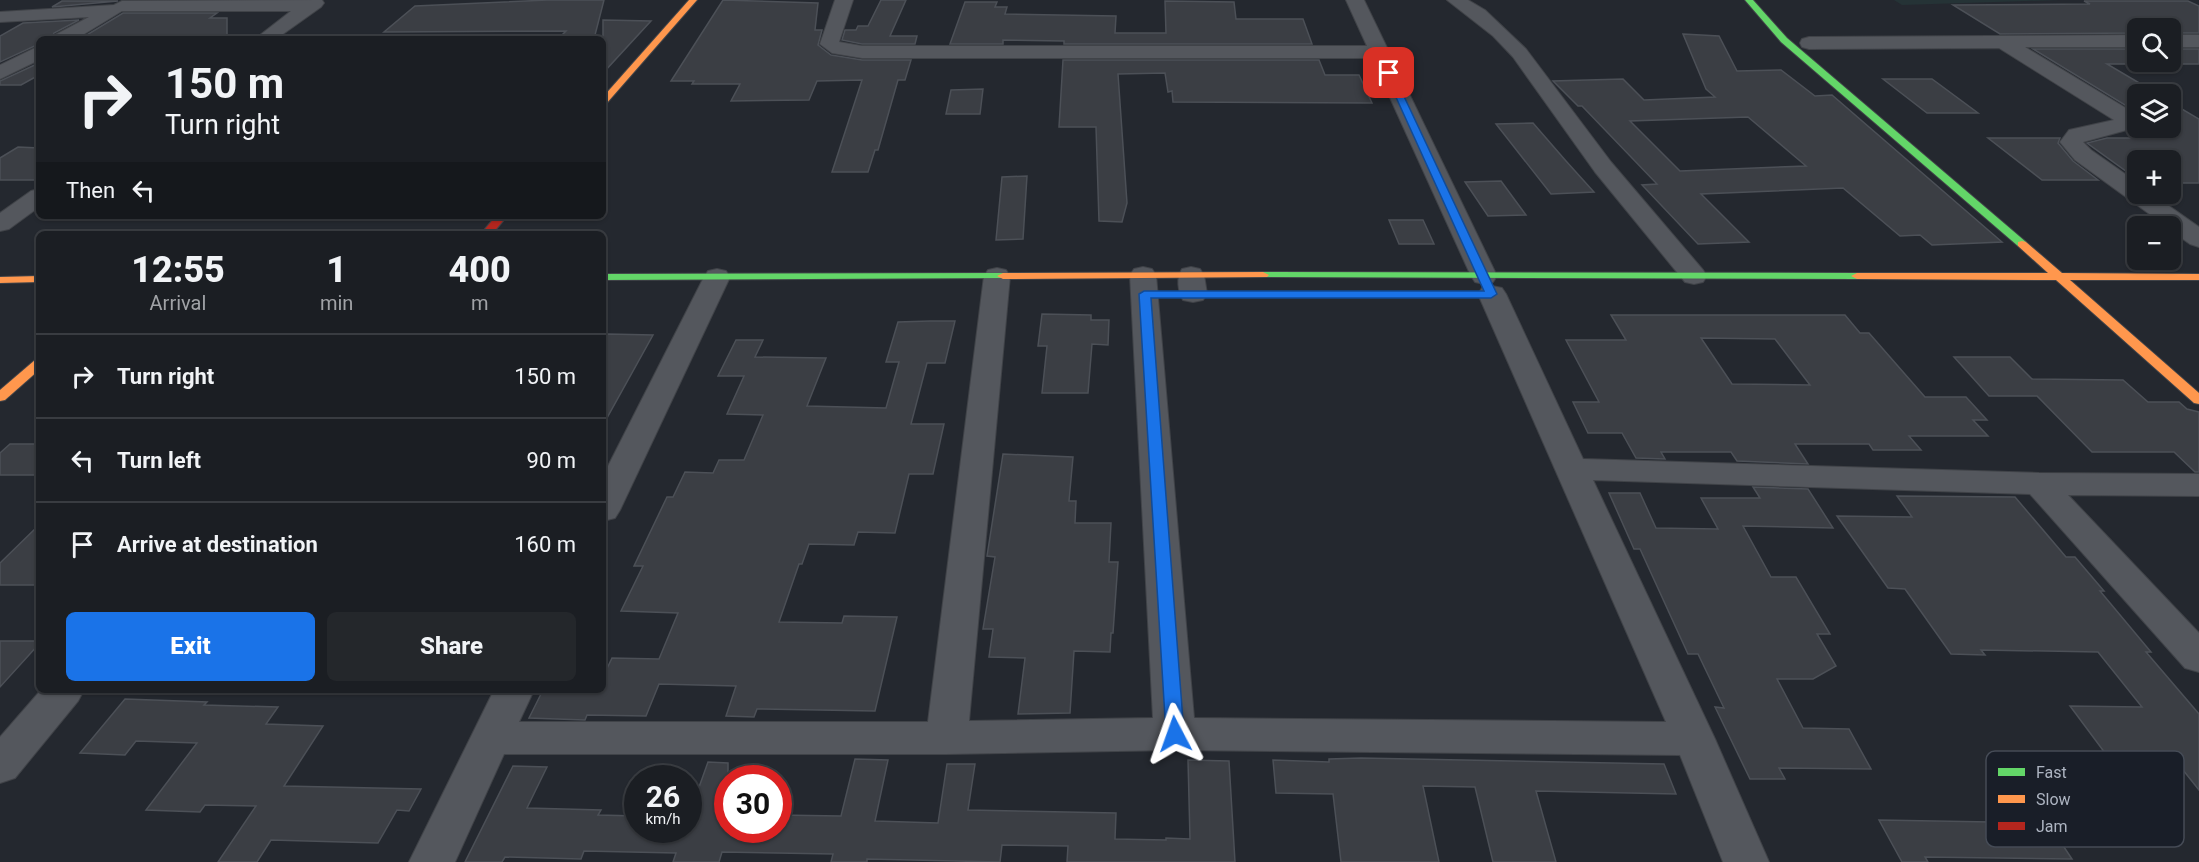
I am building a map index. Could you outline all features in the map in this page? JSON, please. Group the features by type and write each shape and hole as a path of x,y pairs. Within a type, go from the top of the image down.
{"main road":[{"path":"606,99 693,0"},
{"path":"1749,0 1784,40 2060,276 2199,400"},
{"path":"1805,39 1827,58"},
{"path":"489,231 499,219"},
{"path":"2058,295 2101,292 2069,261"},
{"path":"606,277 711,290 995,291 1489,290 1694,276 2199,277"},
{"path":"0,280 36,279"},
{"path":"0,397 36,366"}],"street":[{"path":"844,0 829,44 839,49 862,52 1380,52"},
{"path":"1355,0 1694,739 1746,862"},
{"path":"1456,0 1486,20 1520,54 1548,88 1602,166 1694,276"},
{"path":"0,17 123,6 316,3"},
{"path":"268,36 316,3"},
{"path":"68,36 123,6"},
{"path":"1805,39 2127,41"},
{"path":"2181,41 2199,41"},
{"path":"2003,42 2126,118 2126,123 2077,135 2071,142 2083,156 2199,240"},
{"path":"0,73 36,54"},
{"path":"0,224 36,198"},
{"path":"1144,289 1175,734"},
{"path":"606,504 711,290"},
{"path":"947,738 995,291"},
{"path":"1571,470 2039,484 2199,485"},
{"path":"2039,484 2199,658"},
{"path":"0,766 61,693"},
{"path":"432,862 513,693"},
{"path":"491,738 947,738 1175,734 1694,739"}],"shaded area":[{"path":"1894,0 2060,0 1902,5"}],"building":[{"path":"604,0 595,36 561,36 566,31 384,32 415,6"},
{"path":"723,0 818,3 815,30 822,30 818,45 831,55 862,60 911,60 905,80 898,80 878,150 875,150 868,172 832,172 862,80 817,81 809,100 731,101 740,84 692,84 694,81 671,81"},
{"path":"881,0 906,0 890,36 917,36 915,44 862,44 842,40 845,30 856,30 858,26 868,26"},
{"path":"62,1 118,1 52,7"},
{"path":"1165,1 1234,2 1236,19 1303,19 1312,44 1064,44 1064,41 1003,40 1003,44 950,44 965,2 997,2 995,7 1007,7 1005,14 1116,16 1115,33 1166,33"},
{"path":"2084,1 2188,1 2199,6 2199,33 2181,33 2181,18 2127,18 2127,33 2000,34 1953,5 2090,4"},
{"path":"123,13 217,13 210,18 227,18 227,36 85,36"},
{"path":"79,20 52,36 36,36 36,45 0,62 0,36 23,23"},
{"path":"603,20 651,21 606,70 606,36 603,36"},
{"path":"1683,34 1719,36 1737,71 1781,70 1815,96 1832,95 2002,242 1932,245 1920,235 1900,236 1843,188 1701,194 1749,242 1698,244 1642,185 1657,184 1582,106 1578,106 1553,81 1623,79 1644,100 1715,97 1706,89","holes":["1748,117 1806,166 1680,171 1630,121"]},
{"path":"2033,49 2127,49 2127,64 2107,64 2141,84 2127,84 2127,106"},
{"path":"2181,49 2199,49 2199,64 2181,64"},
{"path":"1063,60 1319,60 1325,75 1359,75 1372,103 1173,102 1172,91 1168,92 1165,73 1118,74 1127,203 1122,222 1099,221 1096,127 1059,127"},
{"path":"36,64 36,77 21,85 0,85 0,81"},
{"path":"1883,79 1932,79 1978,113 1927,113"},
{"path":"983,89 980,114 946,114 951,90"},
{"path":"2181,108 2199,119 2199,183 2181,183 2181,150 2127,150 2127,172 2087,143 2107,138 2181,138"},
{"path":"1533,123 1594,192 1551,194 1496,124"},
{"path":"1988,138 2060,138 2058,143 2073,161 2098,180 2042,180"},
{"path":"18,147 36,148 36,180 0,180 0,158"},
{"path":"1027,176 1023,239 996,240 1002,177"},
{"path":"1501,181 1526,215 1488,216 1465,182"},
{"path":"1389,220 1423,220 1434,244 1399,244"},
{"path":"1042,314 1091,315 1091,320 1109,320 1108,345 1092,344 1088,393 1042,393 1047,346 1038,346"},
{"path":"1611,315 1845,315 1860,333 1869,333 1925,397 1966,397 1987,420 1973,420 1988,436 1909,436 1921,450 1873,450 1869,444 1795,444 1808,464 1737,461 1731,452 1661,452 1665,459 1636,458 1622,433 1588,433 1573,402 1599,402 1566,340 1626,340","holes":["1701,338 1775,339 1810,385 1732,384"]},
{"path":"955,321 945,363 927,363 911,424 944,424 933,474 909,474 895,533 858,532 854,545 809,544 802,564 799,564 779,622 842,623 844,616 897,617 875,711 757,709 754,717 726,716 736,686 659,684 646,716 587,715 585,720 529,718 542,693 606,693 606,671 612,658 659,659 678,613 621,611 643,566 634,566 667,497 673,497 685,472 713,473 719,460 744,460 763,415 727,414 744,376 718,376 736,340 763,340 755,357 826,358 807,406 886,408 899,362 886,362 898,322"},
{"path":"608,334 653,335 606,420 606,337"},
{"path":"1954,357 2010,357 2032,379 2123,380 2148,402 2179,402 2187,409 2199,412 2199,472 2195,472 2174,452 2092,452 2037,396 1989,396"},
{"path":"10,444 36,444 36,475 0,475 0,453"},
{"path":"1003,454 1073,457 1069,501 1076,501 1075,523 1111,523 1109,562 1118,562 1110,652 1074,651 1070,713 1018,714 1025,658 989,657 993,629 983,629 995,557 987,556"},
{"path":"1753,487 1808,489 1833,528 1743,526 1771,577 1796,577 1830,634 1817,634 1836,666 1813,679 1777,679 1803,728 1849,729 1871,769 1779,768 1785,779 1750,779 1715,707 1724,708 1698,654 1688,654 1640,549 1634,549 1609,493 1640,493 1656,528 1718,529 1701,498 1760,498"},
{"path":"1897,496 2015,497 2066,557 2075,557 2104,591 2100,591 2151,652 2146,652 2199,714 2199,790 2184,771 2184,751 2104,751 2070,706 2142,707 2098,652 1981,650 1985,655 1951,654 1905,589 1888,588 1837,516 1912,517"},
{"path":"36,528 36,585 0,585 0,563"},
{"path":"0,641 36,641 36,647 0,687"},
{"path":"125,699 207,702 204,705 278,707 266,724 323,726 284,786 421,789 409,811 397,810 378,843 271,840 257,862 218,862 256,806 205,805 200,812 146,810 197,743 136,741 125,755 80,753"},
{"path":"855,759 888,760 875,821 938,823 947,764 975,764 968,810 1116,813 1115,839 1190,839 1188,760 1229,761 1235,862 1067,862 1068,846 1002,845 1000,862 867,859 867,862 831,862 833,854 722,852 719,862 673,862 676,853 584,851 581,859 505,857 502,862 465,862 513,766 547,767 527,808 601,810 598,815 624,816 624,843 702,843 702,779 708,762 728,763 728,765 714,765 714,843 792,843 792,815 841,816"},
{"path":"1329,759 1664,764 1676,794 1536,791 1556,862 1493,862 1475,787 1423,786 1439,862 1341,862 1333,794 1276,793 1273,760 1329,762"},
{"path":"1879,820 1986,822 1986,847 2064,847 2072,859 1925,857 1928,862 1902,862"}],"traffic: fast":[{"path":"1749,0 1784,40 2022,244"},
{"path":"1263,275 1857,276"},
{"path":"606,277 1003,276"}],"traffic: slow":[{"path":"606,99 693,0"},
{"path":"2022,244 2199,400"},
{"path":"1003,276 1263,275"},
{"path":"1857,276 2199,277"},
{"path":"0,280 36,279"},
{"path":"0,397 36,366"}],"traffic: jam":[{"path":"489,231 499,219"}],"route":[{"path":"1175,734 1144,294 1491,294 1389,73"}]}
